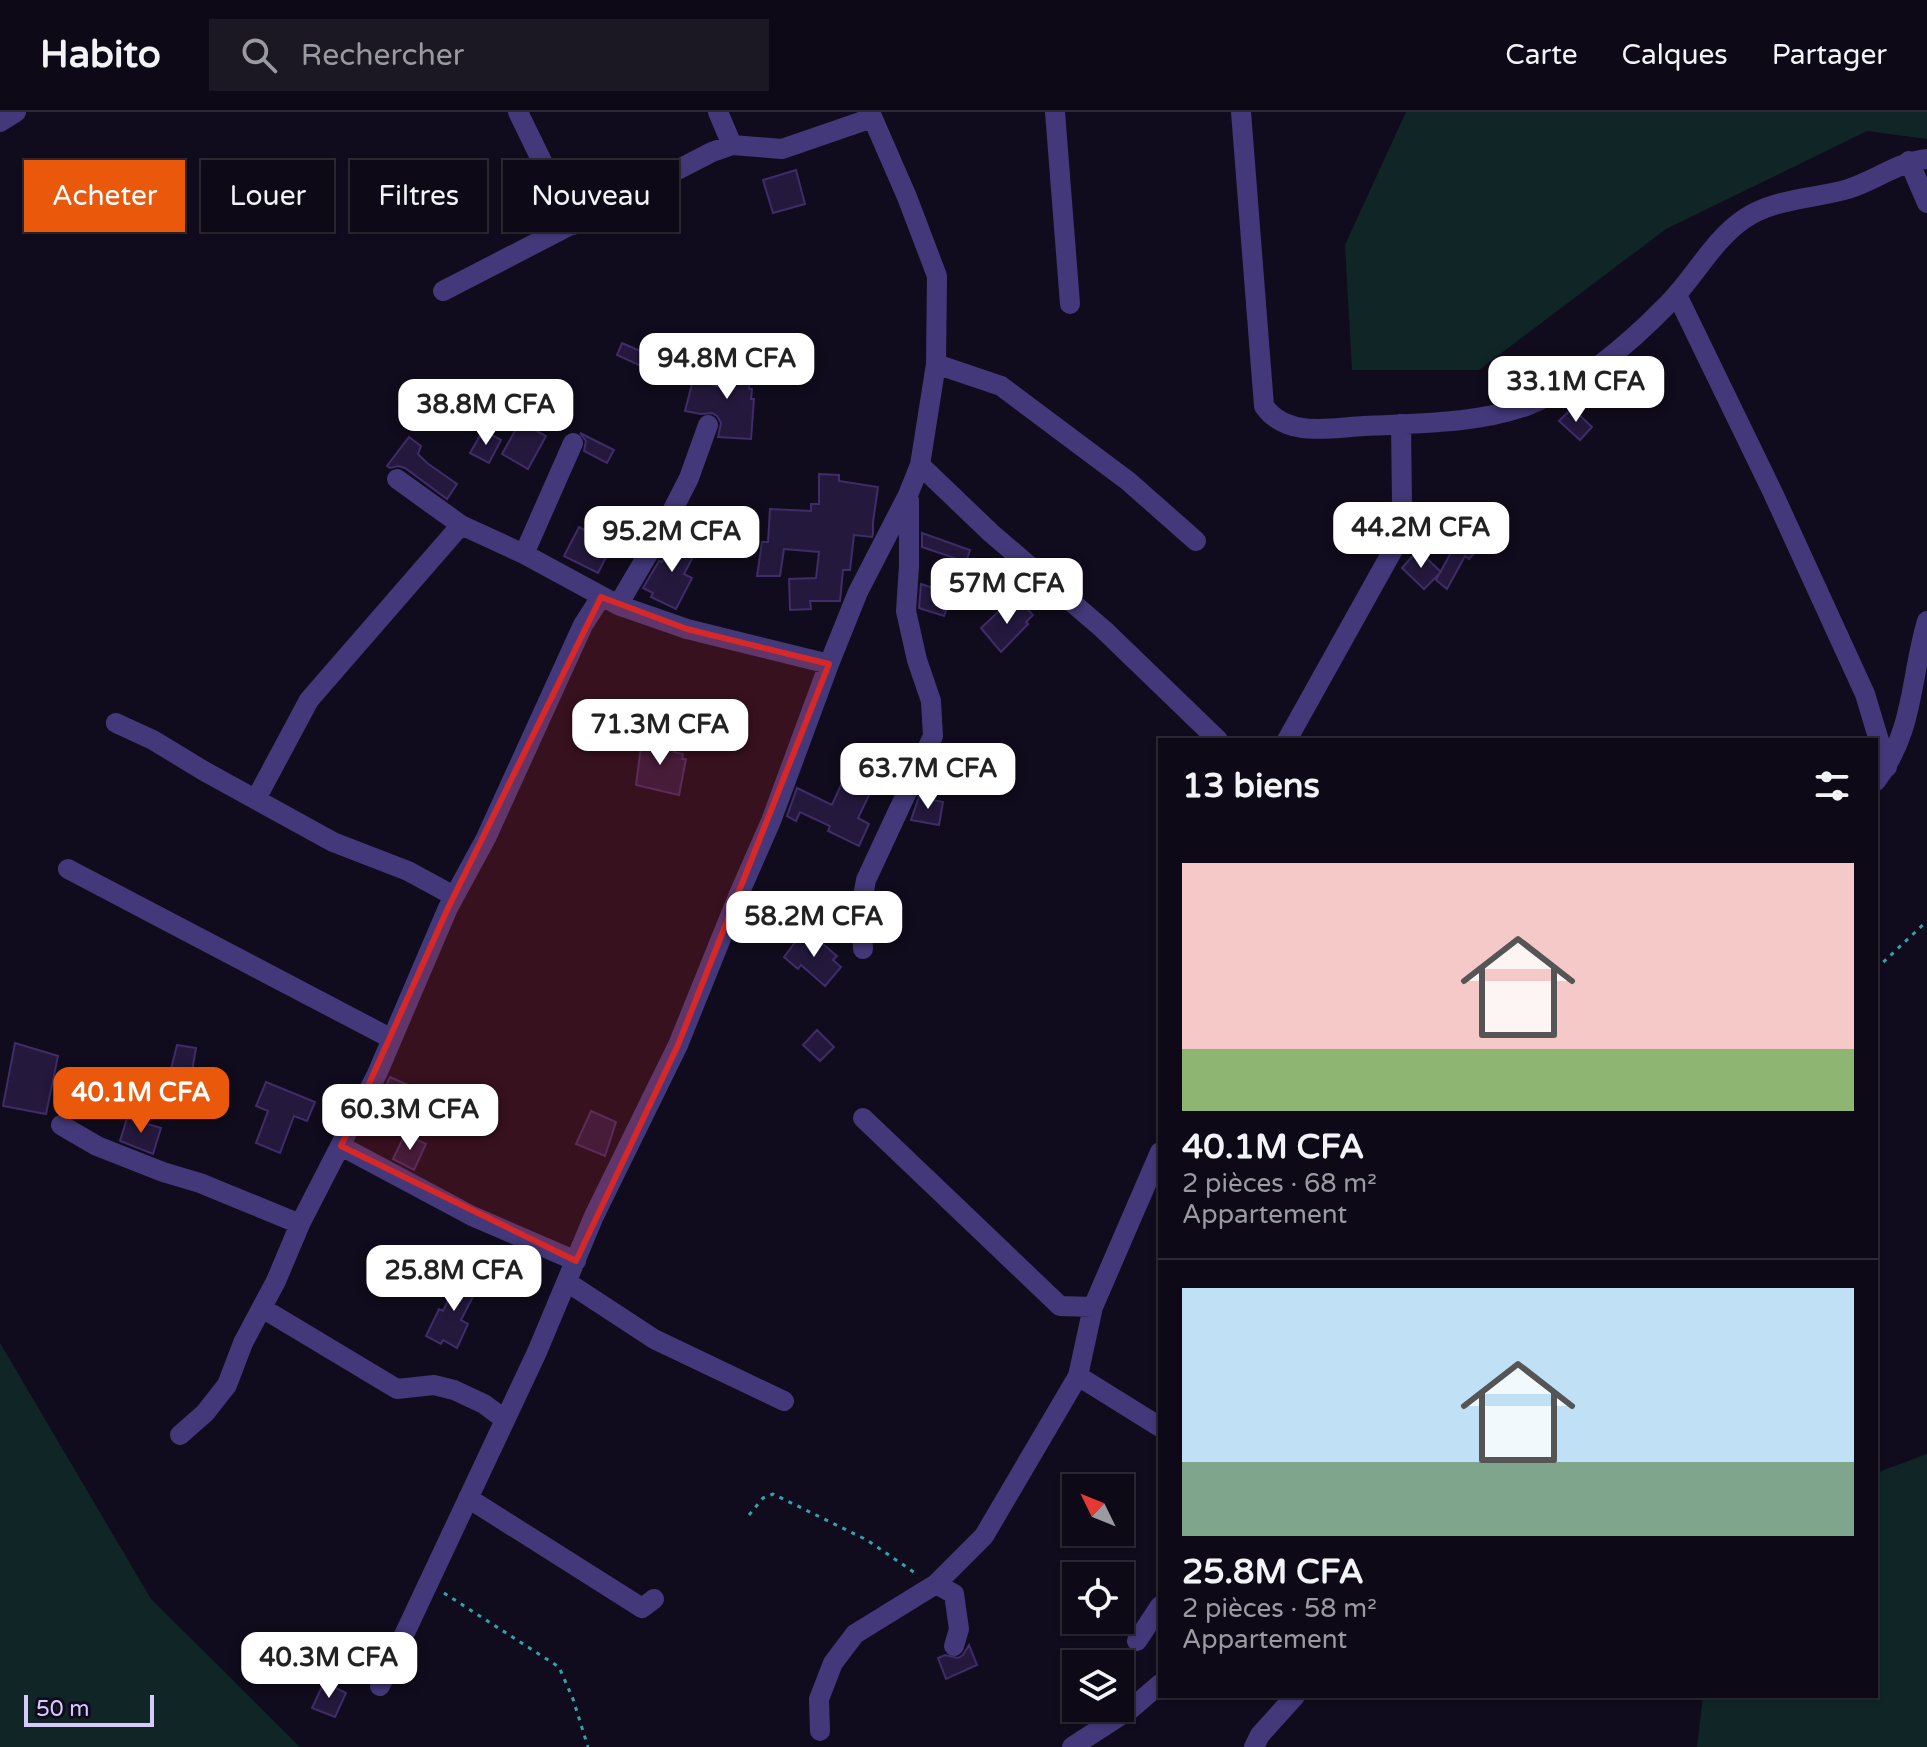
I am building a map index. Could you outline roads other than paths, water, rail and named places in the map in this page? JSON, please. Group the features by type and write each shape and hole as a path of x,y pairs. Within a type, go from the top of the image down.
{"street":[{"path":"0,122 16,112"},
{"path":"518,112 541,160"},
{"path":"718,112 732,145"},
{"path":"1055,112 1070,304"},
{"path":"1241,112 1260,388 1264,406 1272,418 1287,426 1317,429 1401,424 1493,414 1525,406 1590,372 1629,344 1677,295 1719,240 1746,217 1792,199 1849,189 1918,160 1927,203"},
{"path":"380,1686 567,1282 594,1216 678,1045 771,821 858,592 920,465 936,364 937,276 871,115 782,149 732,145 679,169"},
{"path":"443,291 559,232"},
{"path":"1677,295 1773,493 1865,694 1874,738"},
{"path":"936,364 1001,386 1128,481 1196,541"},
{"path":"1288,738 1398,541 1402,504 1401,424"},
{"path":"180,1435 205,1413 227,1385 243,1343 392,1039 454,896 486,838 583,625 610,601 677,503 708,425"},
{"path":"524,554 573,443"},
{"path":"920,465 991,533 1103,629 1216,738"},
{"path":"397,479 461,525 524,554 610,601 687,629 829,664"},
{"path":"863,949 861,908 866,880 933,736 931,701 917,660 906,611 908,495"},
{"path":"256,799 309,700 461,525"},
{"path":"1881,774 1908,718 1919,647 1927,621"},
{"path":"116,723 153,740 333,842 408,871 454,896"},
{"path":"68,869 392,1039"},
{"path":"863,1118 1060,1306 1093,1307"},
{"path":"61,1125 97,1146 200,1183 300,1224"},
{"path":"341,1146 472,1216 576,1261"},
{"path":"820,1731 819,1699 833,1663 855,1634 936,1584 984,1536 1078,1376 1093,1307 1158,1157"},
{"path":"567,1282 654,1339 784,1401"},
{"path":"262,1308 397,1389 434,1385 454,1390 484,1404 504,1419"},
{"path":"1078,1376 1158,1426"},
{"path":"468,1498 642,1608 654,1599"},
{"path":"936,1584 954,1594 959,1629 954,1646"},
{"path":"1137,1641 1158,1609"},
{"path":"1072,1747 1132,1708 1158,1686"},
{"path":"1254,1747 1260,1735 1293,1698"}]}
